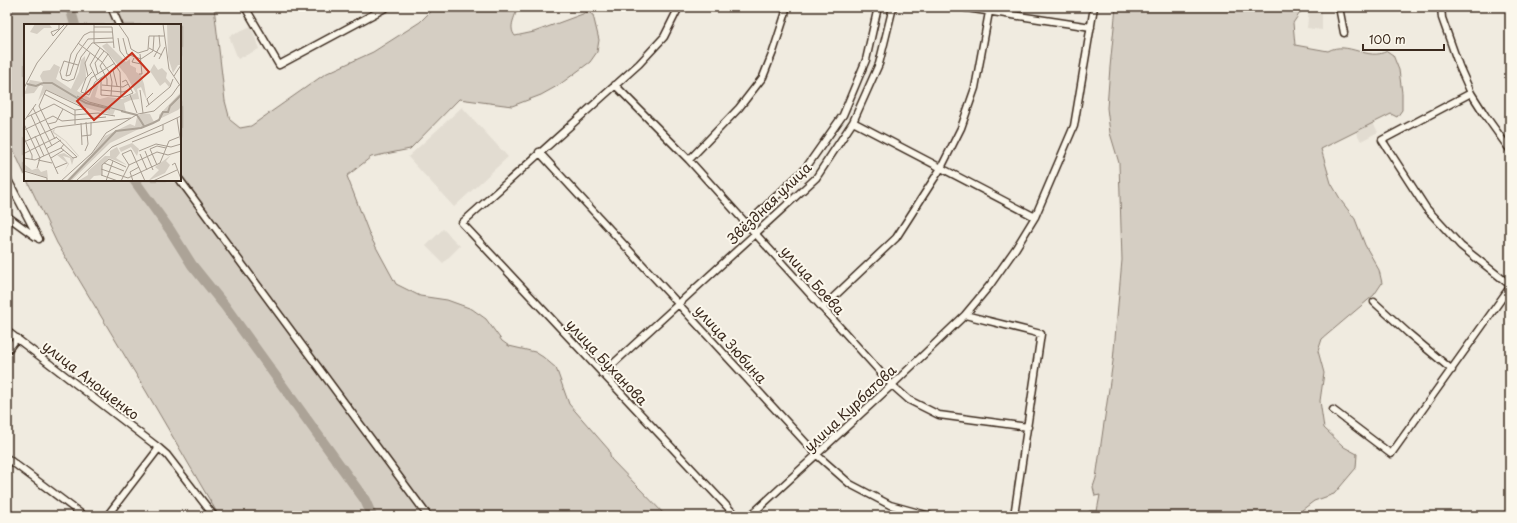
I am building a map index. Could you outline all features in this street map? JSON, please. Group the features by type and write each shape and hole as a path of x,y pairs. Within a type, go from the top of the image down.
{"street":[{"path":"112,7 119,24"},
{"path":"245,7 279,66 387,7"},
{"path":"539,152 639,64 664,37 679,7"},
{"path":"689,160 739,108 763,77 773,52 785,15 786,7"},
{"name":"Звёздная улица","path":"747,224 805,169 843,115 866,60 878,7"},
{"name":"Звёздная улица","path":"602,374 816,178 854,122 879,64 893,7"},
{"path":"960,7 1091,28"},
{"name":"улица Курбатова","path":"750,516 892,385 965,315 990,285 1016,248 1035,217 1074,126 1094,7"},
{"path":"1339,7 1344,33"},
{"path":"1441,7 1442,18 1459,66 1471,93 1510,150"},
{"path":"822,308 896,238 942,168 960,128 975,88 989,12"},
{"name":"улица Боева","path":"615,85 689,160 892,385 909,400 939,415 1028,427"},
{"path":"1333,410 1392,454 1510,286 1462,246 1426,208 1382,140 1471,93"},
{"path":"854,122 1035,217"},
{"name":"улица Буханова","path":"539,152 462,223 736,516"},
{"name":"улица Зюбина","path":"539,152 816,455 850,484 890,505 930,516"},
{"path":"7,178 39,239 7,216"},
{"path":"181,181 428,516"},
{"path":"1374,302 1452,370"},
{"path":"965,315 1041,334 1014,516"},
{"name":"улица Анощенко","path":"7,331 159,448 172,461 214,516"},
{"path":"7,351 17,338"},
{"path":"107,516 159,448"},
{"path":"7,458 84,516"}],"shaded area":[{"path":"7,7 214,7 225,101 230,120 240,128 251,126 325,74 373,52 420,22 435,7 518,7 512,26 515,36 534,32 588,12 593,15 599,40 597,52 590,62 559,85 541,95 512,106 459,99 410,149 371,157 347,176 370,236 396,284 420,296 447,300 472,309 486,319 502,341 509,346 535,352 556,368 569,404 609,450 611,459 666,516 219,516 57,243 27,181 181,181 181,24 24,24 24,173 7,136"},
{"path":"1116,7 1304,7 1293,23 1295,45 1328,51 1335,48 1343,48 1373,54 1380,54 1387,51 1393,55 1399,70 1402,93 1402,110 1397,117 1391,114 1321,149 1331,183 1342,202 1355,219 1365,245 1379,270 1382,283 1374,295 1322,339 1318,351 1324,373 1320,401 1324,428 1344,447 1357,454 1356,468 1334,494 1314,501 1302,510 1298,516 1080,516 1090,511 1097,511 1100,495 1095,496 1093,487 1096,478 1113,361 1122,260 1119,163 1110,133 1107,108"},
{"path":"1309,8 1322,9 1322,30 1307,28"},
{"path":"251,26 259,49 238,59 229,36"},
{"path":"462,107 508,157 454,207 408,157"},
{"path":"1372,121 1378,132 1361,141 1355,130"},
{"path":"443,229 460,246 443,263 426,246"}],"waterway":[{"path":"70,7 75,24"},
{"path":"135,181 170,230 192,265 225,306 365,500 372,516"}]}
